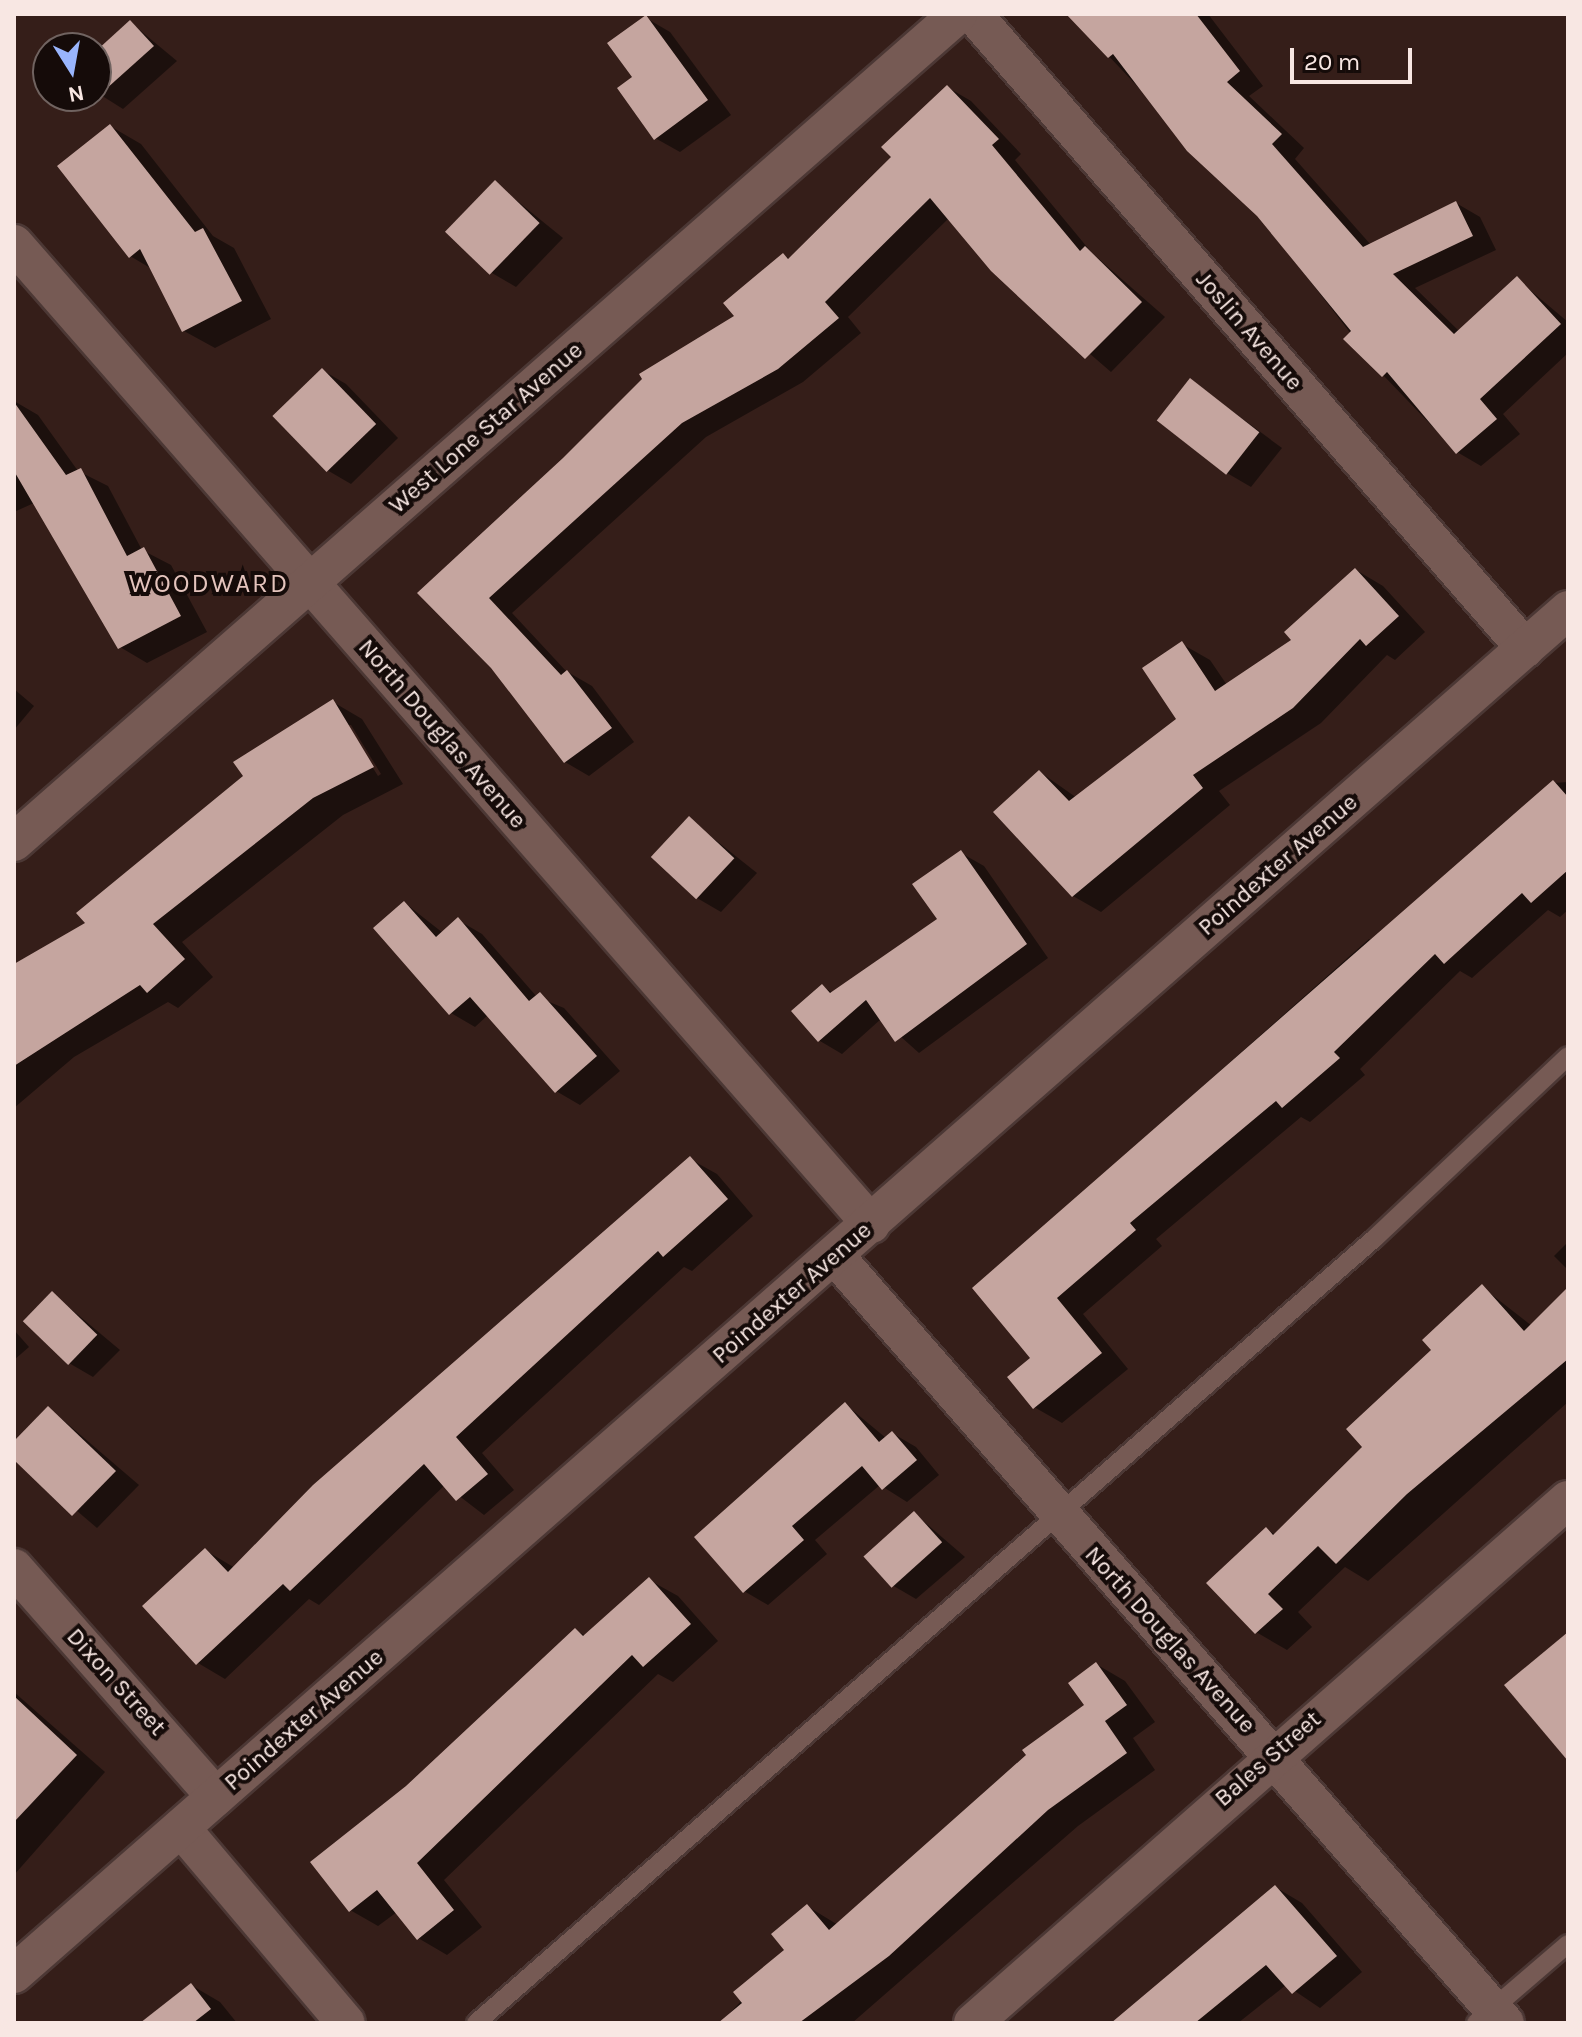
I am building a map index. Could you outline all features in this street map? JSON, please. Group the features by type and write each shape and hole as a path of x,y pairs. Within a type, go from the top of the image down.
{"street":[{"name":"West Lone Star Avenue","path":"14,842 958,14"},
{"name":"Joslin Avenue","path":"973,14 1525,648"},
{"name":"North Douglas Avenue","path":"14,244 871,1224"},
{"name":"Poindexter Avenue","path":"14,1974 1568,610"},
{"name":"North Douglas Avenue","path":"835,1256 1056,1513 1272,1754 1491,2018"},
{"name":"Bales Street","path":"973,2023 1272,1754 1568,1500"},
{"name":"Dixon Street","path":"14,1568 216,1797"},
{"path":"181,1828 346,2023"}],"lane":[{"path":"476,2023 1056,1513 1375,1238 1568,1056"},
{"path":"1491,2018 1568,1944"}],"building":[{"path":"1066,14 1196,14 1240,71 1227,82 1282,134 1272,144 1363,247 1456,201 1473,236 1393,274 1454,334 1517,276 1561,324 1480,399 1497,419 1456,454 1387,372 1382,377 1343,339 1351,331 1257,216 1187,151 1113,54 1108,58"},
{"path":"646,15 708,100 654,140 617,88 632,77 607,43"},
{"path":"130,20 154,46 112,84 112,36"},
{"path":"947,85 999,139 992,145 1080,251 1085,246 1142,302 1085,359 991,271 930,198 825,302 839,318 778,369 682,423 489,598 561,675 567,670 612,728 564,763 491,668 417,593 563,458 642,379 639,374 734,316 723,303 783,253 788,259 891,157 881,147"},
{"path":"110,124 195,232 203,228 242,301 182,332 140,249 129,258 57,166"},
{"path":"495,180 540,223 490,275 445,232"},
{"path":"322,368 376,424 327,472 272,416"},
{"path":"1190,378 1259,432 1226,475 1157,421"},
{"path":"14,402 66,475 81,468 127,556 144,547 181,616 118,649 14,471"},
{"path":"1355,568 1399,616 1366,646 1360,639 1293,708 1193,775 1203,788 1072,897 993,812 1039,770 1069,801 1176,719 1142,668 1182,641 1215,691 1291,640 1284,632"},
{"path":"333,699 374,767 313,798 153,924 185,959 147,993 140,985 14,1066 14,964 85,923 76,913 243,776 233,762"},
{"path":"1553,780 1568,797 1568,870 1531,903 1522,893 1444,964 1435,954 1334,1052 1340,1058 1282,1108 1276,1101 1130,1223 1136,1230 1057,1298 1102,1353 1033,1409 1007,1377 1030,1358 972,1288"},
{"path":"689,816 734,858 696,899 651,857"},
{"path":"961,850 1027,944 895,1042 866,1000 818,1042 791,1011 822,984 830,993 937,919 912,884"},
{"path":"404,901 436,937 458,917 529,1001 540,992 597,1056 555,1093 470,997 449,1015 373,928"},
{"path":"690,1156 728,1199 663,1257 658,1251 456,1437 488,1474 456,1501 424,1464 290,1591 283,1584 196,1665 142,1606 205,1548 228,1572 313,1485"},
{"path":"1482,1284 1524,1331 1568,1287 1568,1359 1407,1494 1336,1564 1318,1546 1268,1594 1283,1609 1255,1634 1206,1583 1266,1527 1273,1535 1362,1447 1346,1429 1431,1350 1422,1340"},
{"path":"52,1291 97,1335 68,1365 23,1321"},
{"path":"845,1402 879,1442 892,1431 917,1460 882,1490 862,1466 792,1526 804,1540 743,1593 694,1537"},
{"path":"48,1406 116,1471 72,1516 14,1460 14,1441"},
{"path":"914,1511 942,1542 892,1588 863,1557"},
{"path":"649,1577 691,1624 643,1667 632,1655 417,1863 454,1910 417,1940 377,1890 349,1912 310,1862 406,1786 575,1628 583,1636"},
{"path":"1568,1632 1568,1761 1504,1685"},
{"path":"1096,1662 1127,1705 1105,1721 1127,1753 1048,1810 889,1956 799,2023 718,2023 742,2003 733,1992 784,1950 771,1934 807,1904 829,1930 1026,1755 1022,1750 1084,1705 1068,1683"},
{"path":"14,1696 77,1755 14,1822"},
{"path":"1275,1885 1337,1956 1292,1994 1266,1965 1195,2023 1111,2023"},
{"path":"191,1983 211,2009 193,2023 140,2023"}],"district":[{"name":"WOODWARD","path":"209,584"}]}
